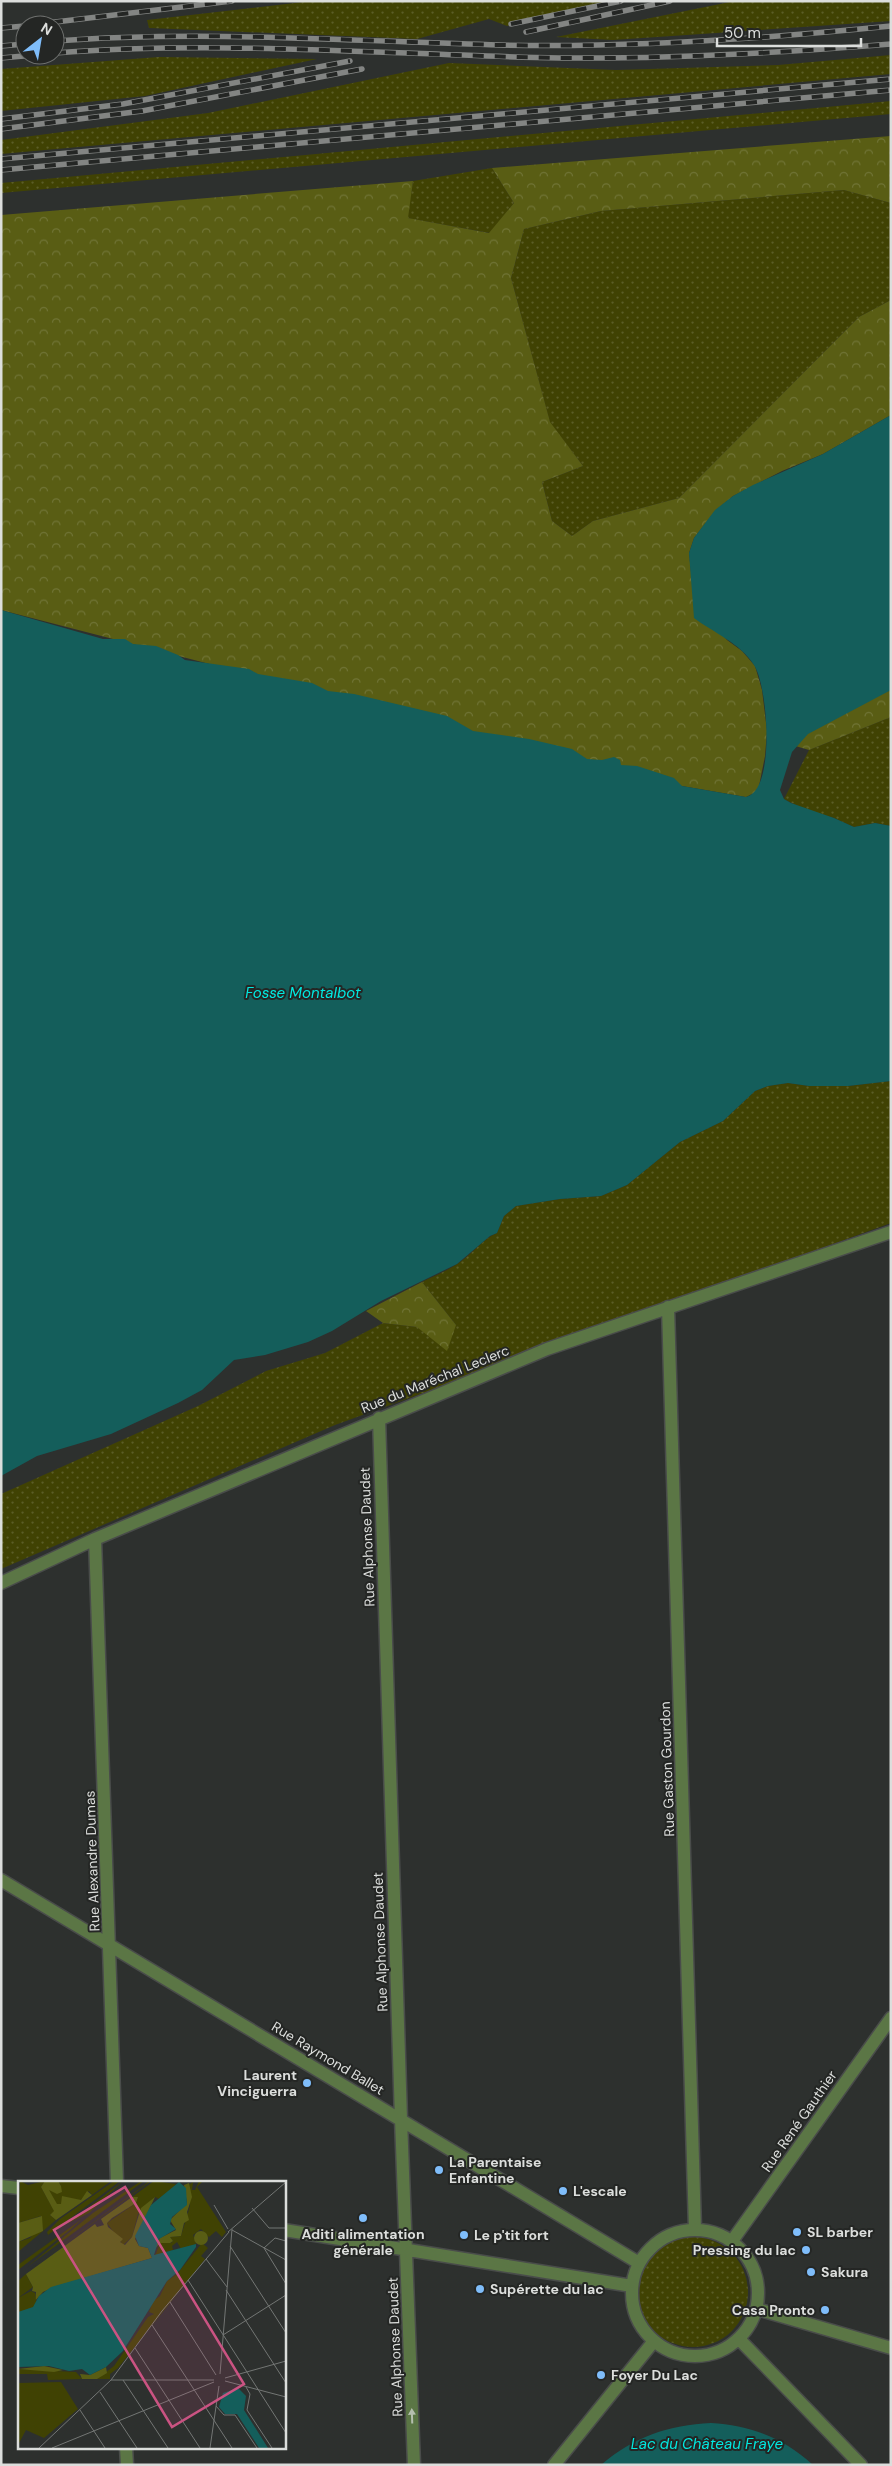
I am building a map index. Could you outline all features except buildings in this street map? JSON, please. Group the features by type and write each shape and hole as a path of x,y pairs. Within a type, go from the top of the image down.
{"street":[{"name":"Rue du Maréchal Leclerc","path":"1,1583 95,1540 379,1418 547,1349 891,1232"},
{"name":"Rue Gaston Gourdon","path":"668,1307 695,2229"},
{"name":"Rue Alphonse Daudet","path":"379,1418 414,2465"},
{"name":"Rue Alexandre Dumas","path":"95,1540 117,2181"},
{"name":"Rue Raymond Ballet","path":"1,1880 639,2263"},
{"name":"Rue René Gauthier","path":"732,2241 891,2018"},
{"path":"1,2186 18,2188"},
{"path":"695,2229 715,2232 732,2241 746,2254 755,2271 759,2290 757,2310 750,2325 740,2338 724,2350 707,2355 688,2356 668,2350 654,2341 640,2325 633,2306 632,2286 639,2263 649,2249 662,2238 678,2231 695,2229"},
{"path":"285,2230 632,2286"},
{"path":"757,2310 891,2348"},
{"path":"740,2338 861,2465"},
{"path":"554,2465 654,2341"},
{"path":"126,2448 127,2465"}],"shaded area":[{"path":"312,1 625,1 507,26 489,19 417,39 149,28 147,20"},
{"path":"735,1 891,1 891,21 613,40 556,37"},
{"path":"891,55 891,74 1,154 1,140 208,113 449,63 616,70 778,65"},
{"path":"159,57 317,59 145,96 1,111 1,69"},
{"path":"891,101 891,114 1,193 1,183"},
{"path":"492,168 514,203 490,233 407,218 413,181"},
{"path":"844,190 891,203 891,300 859,317 679,498 593,521 572,536 552,521 542,482 583,466 550,423 511,278 524,229 601,211"},
{"path":"891,717 891,826 875,823 854,827 834,818 804,809 784,799 809,750"},
{"path":"891,1081 891,1223 335,1425 1,1569 1,1494 198,1406 266,1371 325,1353 383,1323 417,1327 456,1325 422,1282 456,1265 497,1233 504,1216 516,1206 560,1199 601,1196 627,1185 680,1142 723,1121 755,1091 768,1086 788,1083 809,1086 848,1086"},
{"path":"693,2237 714,2241 732,2253 744,2271 748,2292 744,2313 732,2331 714,2343 693,2347 672,2343 654,2331 642,2313 638,2292 642,2271 654,2253 672,2241"}],"green space":[{"path":"891,136 891,203 844,190 601,211 524,229 511,278 550,422 583,466 542,482 552,521 572,536 593,521 679,498 859,317 891,300 891,415 823,454 782,471 733,496 715,511 694,538 689,553 694,601 727,640 742,651 755,666 762,690 767,731 765,756 758,791 746,797 682,786 1,610 1,215 413,181 408,218 489,233 514,203 492,168"},
{"path":"891,686 891,717 809,750 792,745 834,713"},
{"path":"422,1282 456,1325 447,1351 417,1327 383,1323 366,1311"}],"water":[{"name":"Fosse Montalbot","path":"891,415 891,690 808,734 792,752 780,790 784,799 791,803 854,827 875,823 891,826 891,1081 848,1086 809,1086 788,1083 768,1086 755,1091 723,1121 680,1142 627,1185 601,1196 560,1199 516,1206 504,1216 497,1233 490,1236 457,1264 381,1301 332,1331 308,1342 265,1355 234,1360 202,1390 178,1403 111,1434 37,1456 1,1476 1,610 103,639 125,639 133,644 156,646 185,660 249,669 258,674 312,683 328,691 354,694 447,716 473,731 529,739 572,749 587,759 602,760 614,757 620,760 621,765 637,766 674,778 682,786 746,797 756,790 762,777 766,737 766,714 763,694 759,676 754,665 742,650 694,618 689,553 694,538 715,510 733,496 753,485 823,454"},
{"name":"Lac du Château Fraye","path":"711,2423 753,2430 766,2435 790,2447 813,2465 601,2465 626,2447 652,2434 681,2426"}],"railway":[{"path":"65,21 232,1"},
{"path":"511,24 621,1"},
{"path":"526,32 670,1"},
{"path":"65,40 167,36 222,36 549,46 745,39 891,26"},
{"path":"1,28 15,27"},
{"path":"65,52 118,49 244,48 601,58 725,55 891,44"},
{"path":"1,46 15,45"},
{"path":"1,58 15,57"},
{"path":"1,119 123,104 350,61"},
{"path":"1,129 142,111 362,69"},
{"path":"1,159 891,79"},
{"path":"1,170 891,90"}],"place":[{"name":"Laurent Vinciguerra","path":"307,2083"},
{"name":"La Parentaise Enfantine","path":"439,2170"},
{"name":"L'escale","path":"563,2191"},
{"name":"Aditi alimentation générale","path":"363,2218"},
{"name":"SL barber","path":"797,2232"},
{"name":"Le p'tit fort","path":"464,2235"},
{"name":"Pressing du lac","path":"806,2250"},
{"name":"Sakura","path":"811,2272"},
{"name":"Supérette du lac","path":"480,2289"},
{"name":"Casa Pronto","path":"825,2310"},
{"name":"Foyer Du Lac","path":"601,2375"}]}
